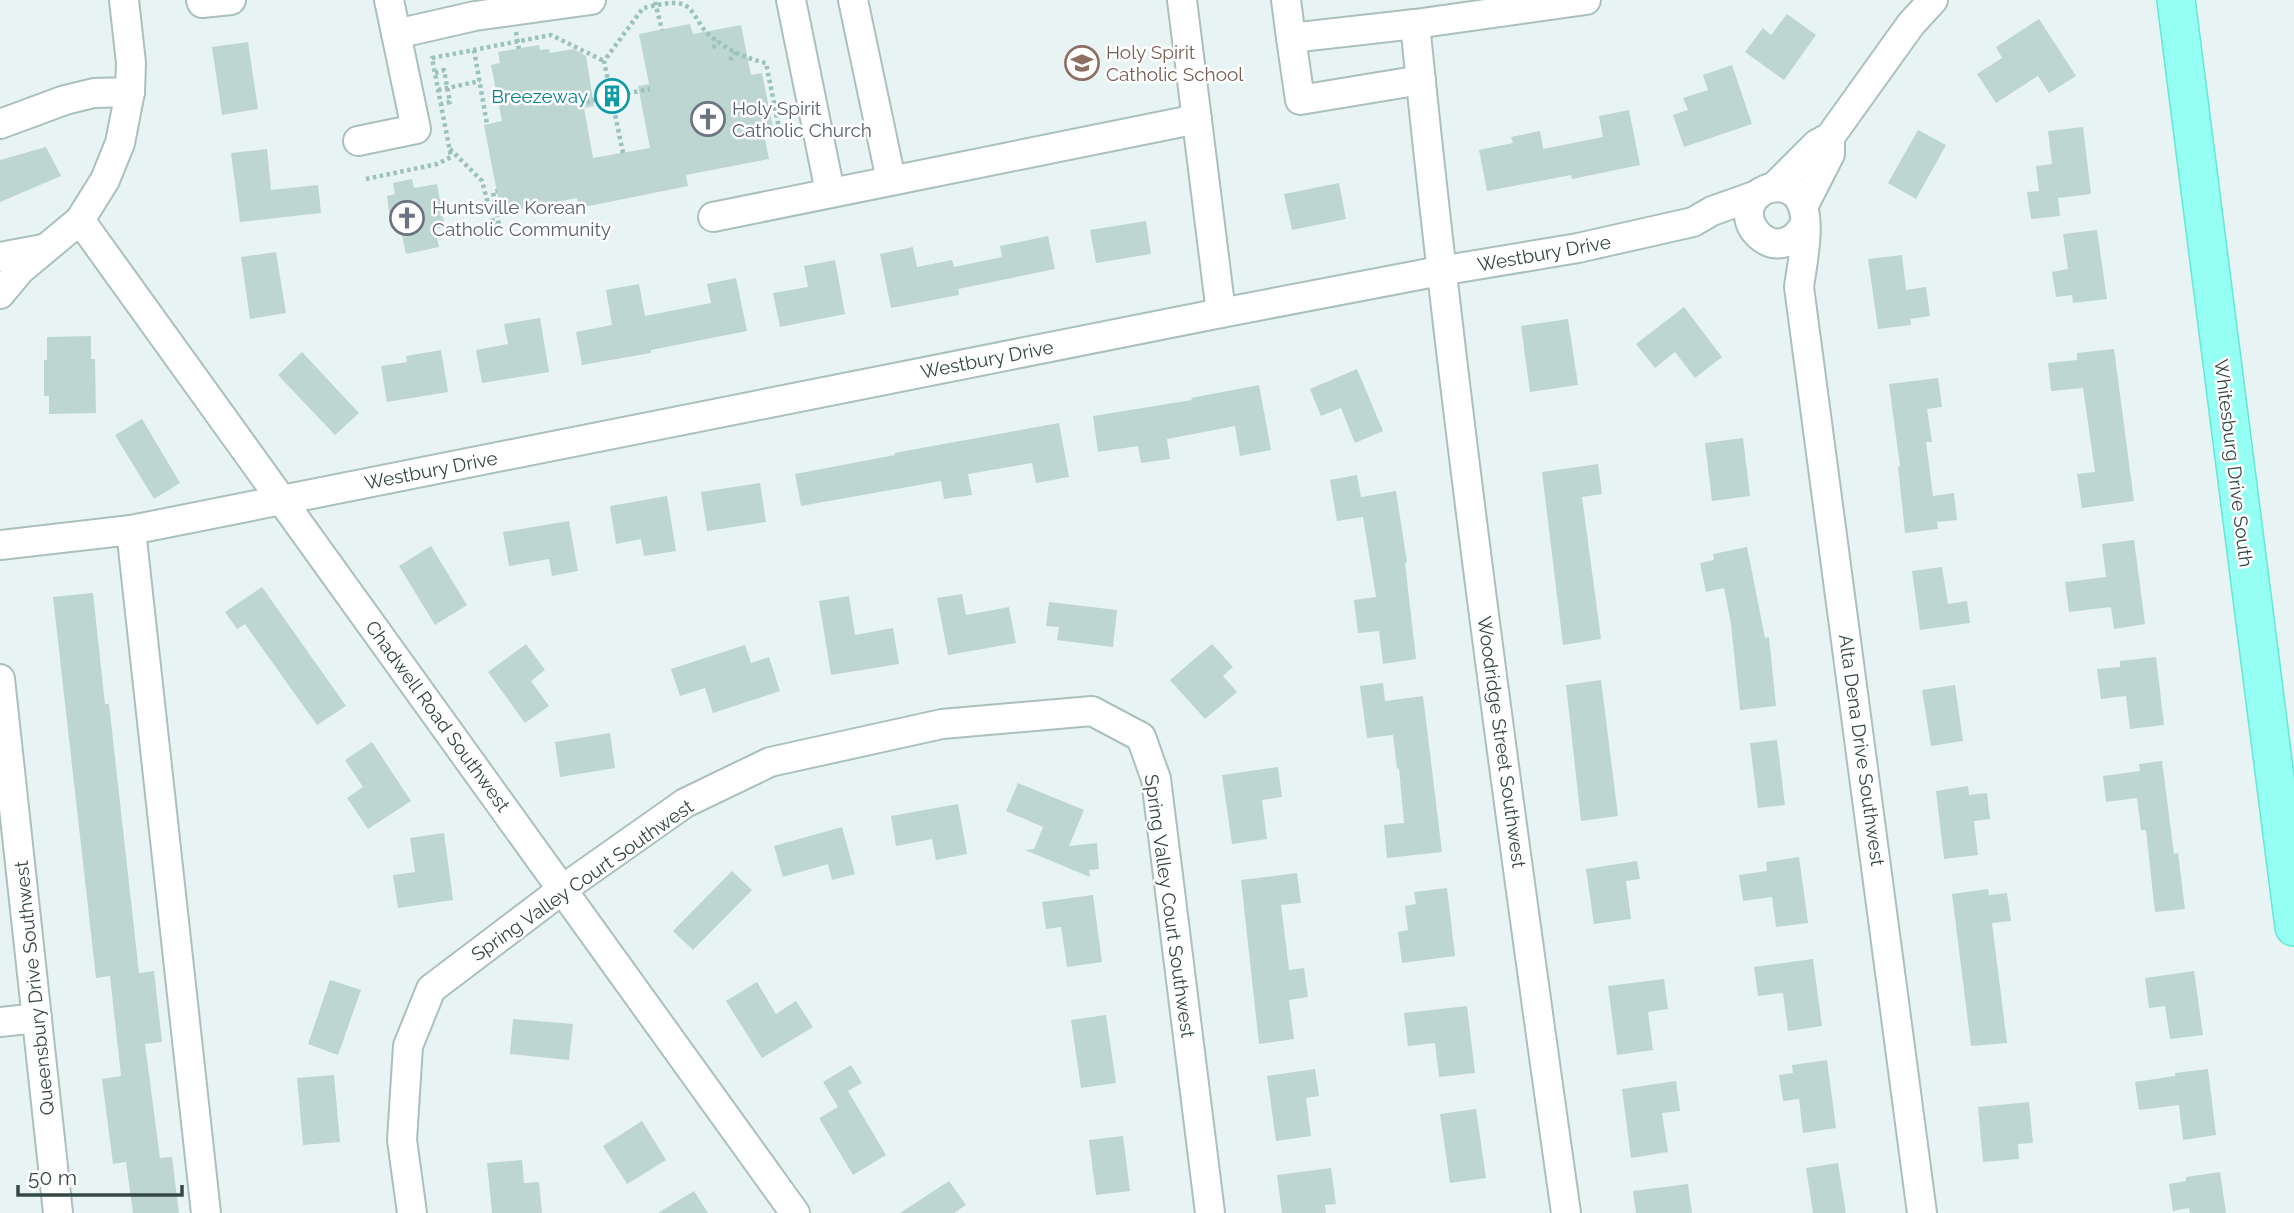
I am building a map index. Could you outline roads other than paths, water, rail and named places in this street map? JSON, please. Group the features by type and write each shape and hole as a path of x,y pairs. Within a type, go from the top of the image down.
{"main road":[{"name":"Whitesburg Drive South","path":"2175,0 2294,926"}],"street":[{"path":"0,294 20,270 80,220 94,201 120,143 130,92 131,63 124,0"},
{"path":"201,0 202,4 231,0"},
{"path":"358,141 416,129 389,0"},
{"path":"396,34 478,8 591,0"},
{"path":"791,0 830,192"},
{"path":"853,0 891,180"},
{"path":"1182,0 1221,313"},
{"path":"1286,0 1300,100 1421,80"},
{"path":"1291,38 1586,0"},
{"name":"Westbury Drive","path":"0,545 131,530 1221,313 1578,248 1693,222 1712,211 1765,191 1817,144 1830,138 1911,24 1933,0"},
{"name":"Woodridge Street Southwest","path":"1415,24 1440,271 1566,1213"},
{"path":"0,124 65,100 94,93 130,92"},
{"path":"713,217 1197,118"},
{"name":"Westbury Drive","path":"1805,215 1830,154 1830,138"},
{"path":"1765,191 1792,191 1800,197 1805,215 1793,239 1784,243 1760,236 1749,212 1765,191"},
{"name":"Alta Dena Drive Southwest","path":"1805,215 1799,287 1922,1213"},
{"name":"Chadwell Road Southwest","path":"80,220 795,1213"},
{"name":"Westbury Drive","path":"1693,222 1760,236"},
{"name":"Alta Dena Drive Southwest","path":"1760,236 1799,287"},
{"path":"0,257 45,248"},
{"path":"131,530 206,1213"},
{"name":"Queensbury Drive Southwest","path":"0,679 58,1213"},
{"name":"Spring Valley Court Southwest","path":"412,1213 402,1140 408,1046 431,989 563,888 685,803 770,762 942,724 1092,711 1140,737 1156,779 1210,1213"},
{"path":"0,1022 37,1018"}],"place":[{"name":"Holy Spirit Catholic School","path":"1082,63"},
{"name":"Breezeway","path":"612,96"},
{"name":"Holy Spirit Catholic Church","path":"708,119"},
{"name":"Huntsville Korean Catholic Community","path":"407,218"}]}
